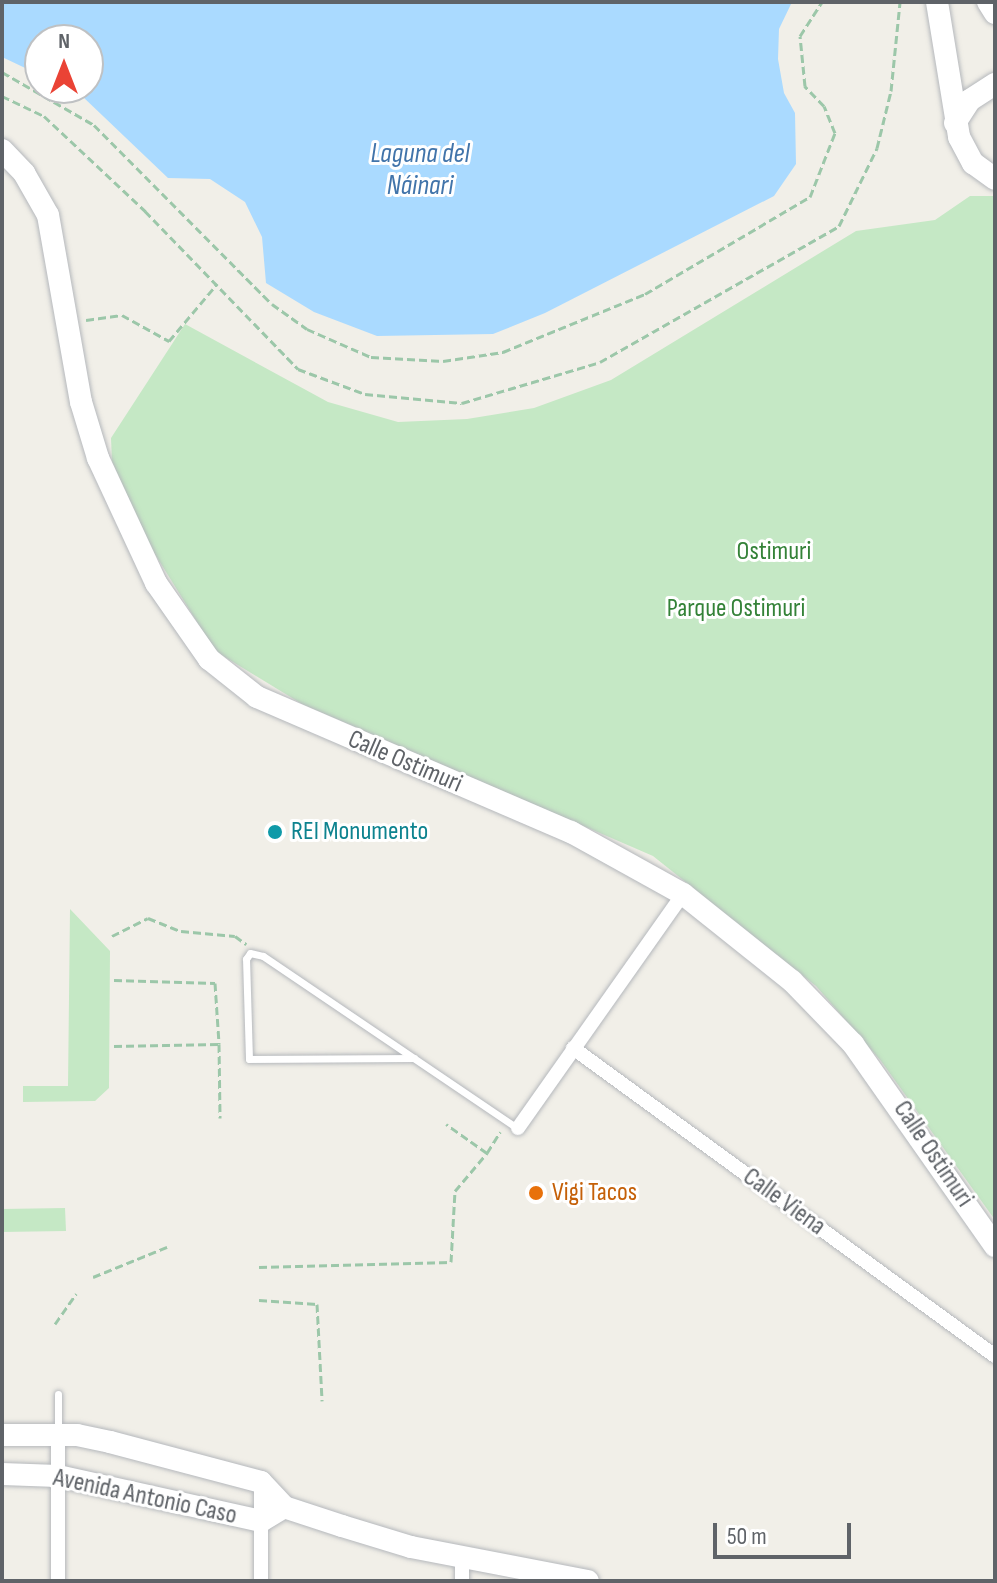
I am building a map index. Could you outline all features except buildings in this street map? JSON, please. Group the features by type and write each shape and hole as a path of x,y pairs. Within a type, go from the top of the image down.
{"street":[{"path":"937,2 955,123 965,151 995,179"},
{"path":"988,2 995,13"},
{"path":"955,123 970,100 995,84"},
{"name":"Calle Ostimuri","path":"2,150 24,173 48,215 87,429 129,530 178,620 231,679 297,716 571,832 683,894 792,981 853,1044 995,1246"},
{"path":"512,1125 573,1048 683,894"},
{"name":"Calle Viena","path":"573,1048 995,1356"},
{"path":"58,1434 58,1581"},
{"name":"Avenida Antonio Caso","path":"2,1435 58,1434 110,1442 261,1482 284,1507 261,1521 58,1476 2,1474"},
{"path":"261,1482 261,1581"},
{"path":"284,1507 462,1558 588,1581"},
{"path":"462,1558 462,1581"}],"lane":[{"path":"414,1058 249,1059 245,966 250,953 263,956 414,1058 512,1125"},
{"path":"58,1394 58,1434"}],"path":[{"path":"2,72 94,125 272,304 307,329 371,357 443,361 503,352 645,294 810,197 835,133 824,106 805,86 800,36 822,2"},
{"path":"2,96 44,116 217,284 298,369 365,394 462,403 600,362 839,226 877,148 891,91 900,2"},
{"path":"69,324 122,315 169,341 217,284"},
{"path":"112,936 148,918 181,931 235,936 244,940 250,953"},
{"path":"114,980 215,983 220,1118"},
{"path":"114,1046 219,1044"},
{"path":"446,1124 487,1153"},
{"path":"259,1267 451,1262 455,1191 512,1125"},
{"path":"93,1277 167,1247"},
{"path":"55,1324 76,1294"},
{"path":"259,1300 317,1304 322,1401"}],"green space":[{"name":"Parque Ostimuri","path":"970,196 995,196 995,1220 881,1061 816,986 653,856 302,704 215,651 145,538 112,461 111,438 185,324 328,402 398,422 467,419 534,408 611,380 856,231 935,220"},
{"path":"70,909 110,951 109,1088 95,1101 23,1102 23,1086 68,1086"},
{"path":"65,1208 66,1231 2,1232 2,1209"}],"water":[{"name":"Laguna del Náinari","path":"2,2 792,2 779,29 778,59 784,93 795,113 796,164 774,196 545,313 493,334 377,336 314,312 266,283 262,237 245,202 210,179 168,178 90,104 104,104 104,24 24,24 24,67 2,57"}],"place":[{"name":"REI Monumento","path":"275,832"},
{"name":"Vigi Tacos","path":"536,1193"}],"park label":[{"name":"Ostimuri","path":"774,552"}]}
